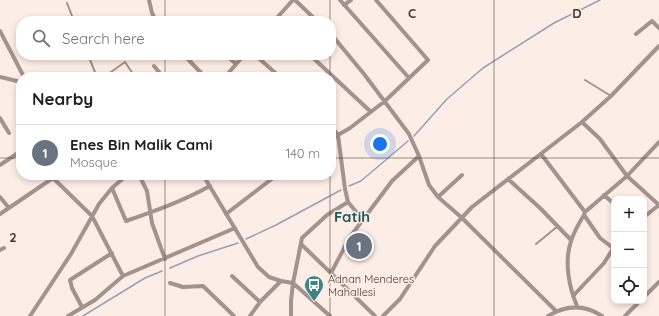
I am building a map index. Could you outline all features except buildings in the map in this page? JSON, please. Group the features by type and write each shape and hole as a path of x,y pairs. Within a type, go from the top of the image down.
{"street":[{"path":"149,0 154,16"},
{"path":"279,16 294,0 312,16"},
{"path":"340,0 409,78"},
{"path":"344,5 351,0"},
{"path":"338,135 385,101 428,60 376,0"},
{"path":"636,34 652,21 659,28"},
{"path":"0,31 21,72"},
{"path":"336,40 385,101 409,134 419,156 428,185 438,197 461,217 556,311"},
{"path":"383,316 400,299 435,246 472,206 582,122 611,96 659,46"},
{"path":"189,60 200,72"},
{"path":"232,60 236,64"},
{"path":"229,72 240,60"},
{"path":"261,60 274,72"},
{"path":"315,60 328,72"},
{"path":"154,66 159,72"},
{"path":"0,77 16,81"},
{"path":"336,79 371,112"},
{"path":"0,118 9,133"},
{"path":"582,122 600,139 627,176 659,205 647,215"},
{"path":"336,132 338,135 348,202 363,220"},
{"path":"577,306 571,292 568,257 571,240 584,213 627,176 658,144"},
{"path":"541,154 584,213 600,238 611,246"},
{"path":"0,165 16,155"},
{"path":"331,273 350,237 392,182 419,156"},
{"path":"438,197 462,176"},
{"path":"508,179 540,208 571,240"},
{"path":"0,214 50,180"},
{"path":"55,180 92,216 123,276"},
{"path":"30,316 71,254 99,204 112,188 121,180"},
{"path":"142,180 147,191 152,223 165,258"},
{"path":"206,180 258,268 269,277 294,283 330,316"},
{"path":"226,214 271,180"},
{"path":"112,188 126,221 151,213 210,186"},
{"path":"604,195 611,201"},
{"path":"0,197 9,208"},
{"path":"291,316 291,301 302,238 327,215 348,202"},
{"path":"68,316 95,300 123,276 235,228"},
{"path":"301,244 375,316"},
{"path":"573,296 604,263 611,252"},
{"path":"82,307 72,288 70,280 112,253"},
{"path":"232,276 260,302"},
{"path":"250,316 260,302 281,281"},
{"path":"647,294 659,282"},
{"path":"170,283 183,286 203,286 234,316"},
{"path":"625,316 637,304"},
{"path":"548,316 556,311 577,306 594,310 602,316"}],"lane":[{"path":"67,3 72,16"},
{"path":"90,60 95,72"},
{"path":"111,72 125,62 132,72"},
{"path":"585,80 611,96"},
{"path":"536,244 558,226"}],"waterway":[{"path":"414,136 447,99 483,68 554,23 600,0"},
{"path":"349,186 361,181 408,141"},
{"path":"246,239 276,225 341,190"},
{"path":"170,268 198,256 238,243"},
{"path":"83,316 145,278 162,271"}],"place":[{"name":"Enes Bin Malik Cami","path":"359,246"},
{"name":"Adnan Menderes Mahallesi","path":"314,302"}],"district":[{"name":"Fatih","path":"352,217"}]}
